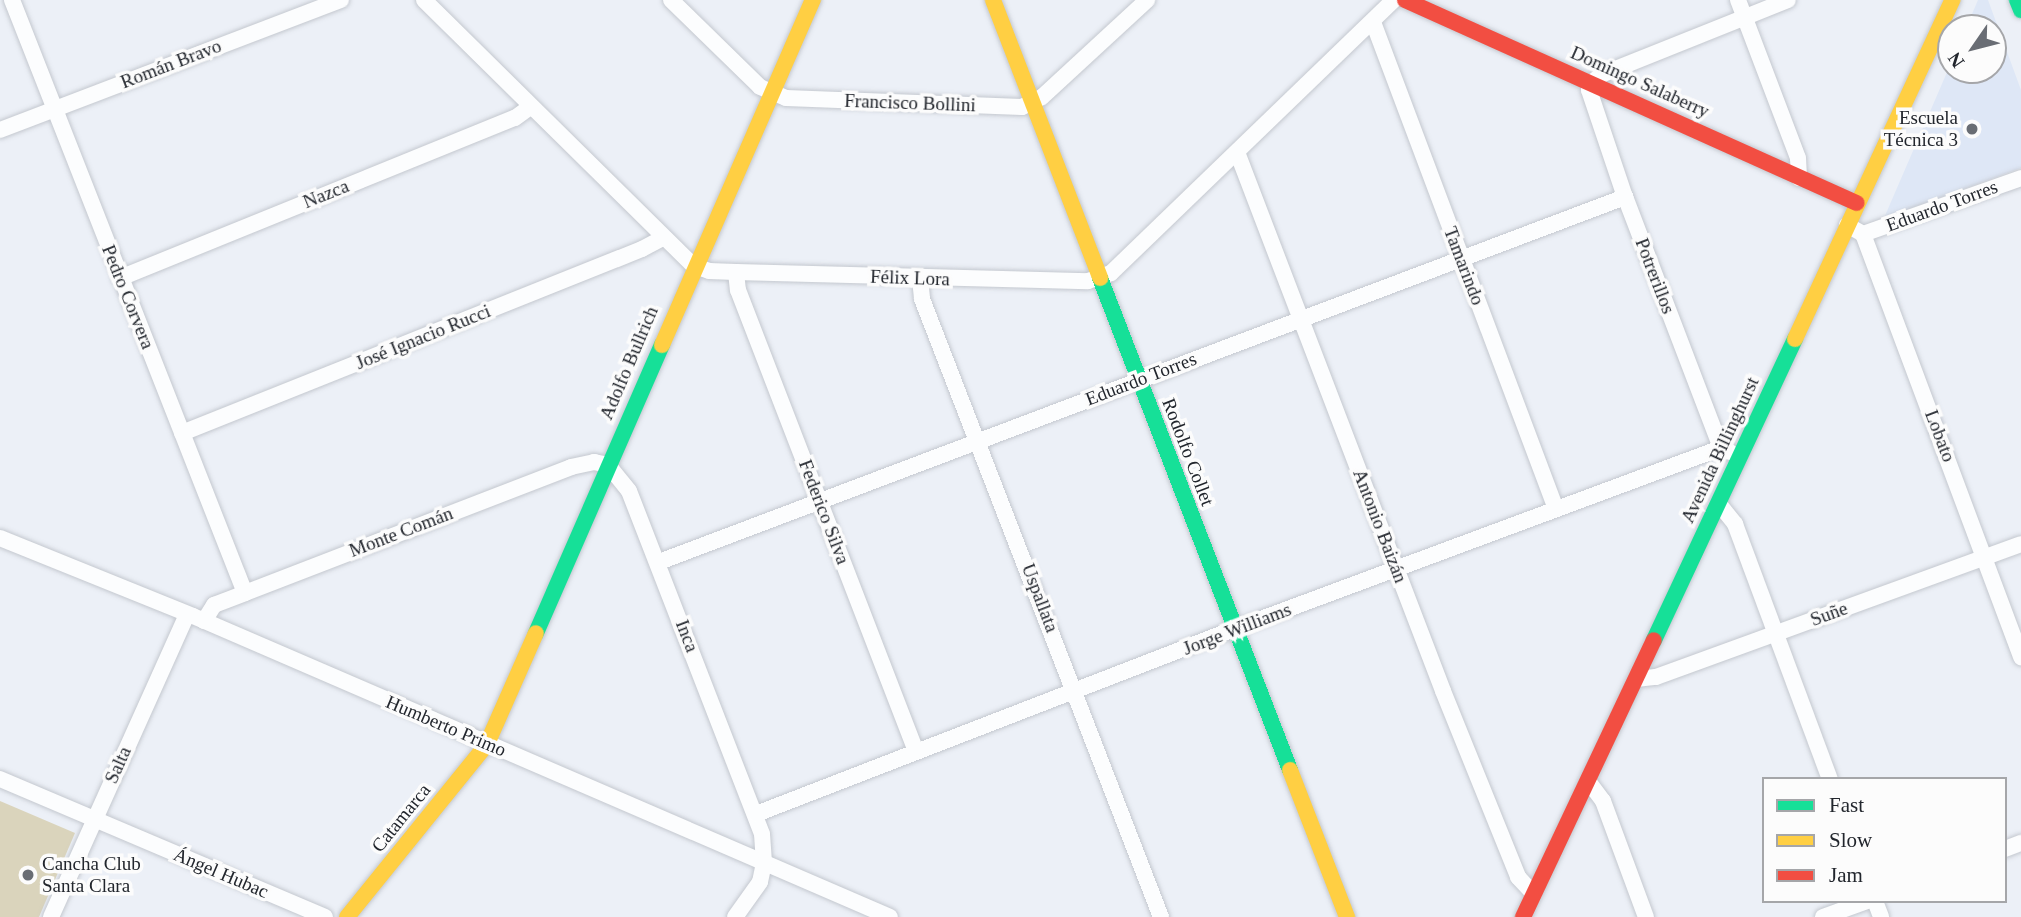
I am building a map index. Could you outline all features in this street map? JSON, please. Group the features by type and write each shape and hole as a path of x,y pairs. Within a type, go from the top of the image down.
{"street":[{"name":"Pedro Corvera","path":"12,0 245,593"},
{"name":"Román Bravo","path":"0,130 341,0"},
{"path":"424,0 694,266"},
{"name":"Francisco Bollini","path":"671,0 760,87 786,98 1023,107 1032,103"},
{"name":"Adolfo Bullrich","path":"487,744 694,266 813,0"},
{"name":"Rodolfo Collet","path":"993,0 1347,917"},
{"path":"1032,103 1147,0"},
{"path":"1101,279 1394,0"},
{"name":"Domingo Salaberry","path":"1405,0 1857,203"},
{"path":"1738,0 1798,158 1799,178"},
{"path":"1591,83 1603,74 1788,0"},
{"name":"Avenida Billinghurst","path":"1523,917 1719,504 1952,0"},
{"path":"2017,0 2021,10"},
{"name":"Tamarindo","path":"1373,22 1556,509"},
{"name":"Potrerillos","path":"1591,83 1590,100 1721,448"},
{"name":"Nazca","path":"120,278 515,118 530,107"},
{"name":"Antonio Baizán","path":"1237,152 1518,877 1533,893"},
{"name":"Eduardo Torres","path":"1863,234 2021,178"},
{"name":"Eduardo Torres","path":"659,562 1625,197"},
{"path":"1847,225 1863,234"},
{"name":"Lobato","path":"1863,234 2021,657"},
{"name":"José Ignacio Rucci","path":"182,433 642,249 663,238"},
{"name":"Félix Lora","path":"694,266 709,271 920,279 1101,279"},
{"name":"Federico Silva","path":"736,272 738,290 916,751"},
{"name":"Uspallata","path":"920,279 922,299 1161,917"},
{"path":"1721,448 1740,456"},
{"name":"Jorge Williams","path":"756,814 1234,629 1721,448"},
{"name":"Monte Comán","path":"204,621 214,605 571,467 594,462 608,465"},
{"name":"Inca","path":"608,465 629,491 659,562 756,814 762,834 764,863"},
{"path":"1719,504 1735,524 1829,777"},
{"name":"Humberto Primo","path":"0,538 204,621 890,917"},
{"name":"Suñe","path":"1636,679 1656,677 2021,544"},
{"name":"Salta","path":"51,917 187,614"},
{"name":"Catamarca","path":"347,917 487,744"},
{"name":"Ángel Hubac","path":"0,779 325,917"},
{"path":"1588,781 1604,801 1646,917"},
{"path":"735,917 760,882 764,863"},
{"path":"1823,917 1862,903"}],"shaded area":[{"name":"Escuela Técnica 3","path":"1978,0 1988,0 1993,14 1972,14"},
{"name":"Escuela Técnica 3","path":"2007,52 2021,90 2021,168 1884,218 1942,84 2007,84"},
{"name":"Cancha Club Santa Clara","path":"0,801 75,833 39,917 0,917"}],"traffic: fast":[{"path":"2017,0 2021,10"},
{"path":"1100,278 1290,770"},
{"path":"1654,640 1795,339"},
{"path":"536,633 662,345"}],"traffic: slow":[{"path":"662,345 813,0"},
{"path":"993,0 1100,278"},
{"path":"1795,339 1952,0"},
{"path":"347,917 487,744 536,633"},
{"path":"1290,770 1347,917"}],"traffic: jam":[{"path":"1405,0 1857,203"},
{"path":"1523,917 1654,640"}],"place":[{"name":"Escuela Técnica 3","path":"1972,129"},
{"name":"Cancha Club Santa Clara","path":"28,875"}]}
